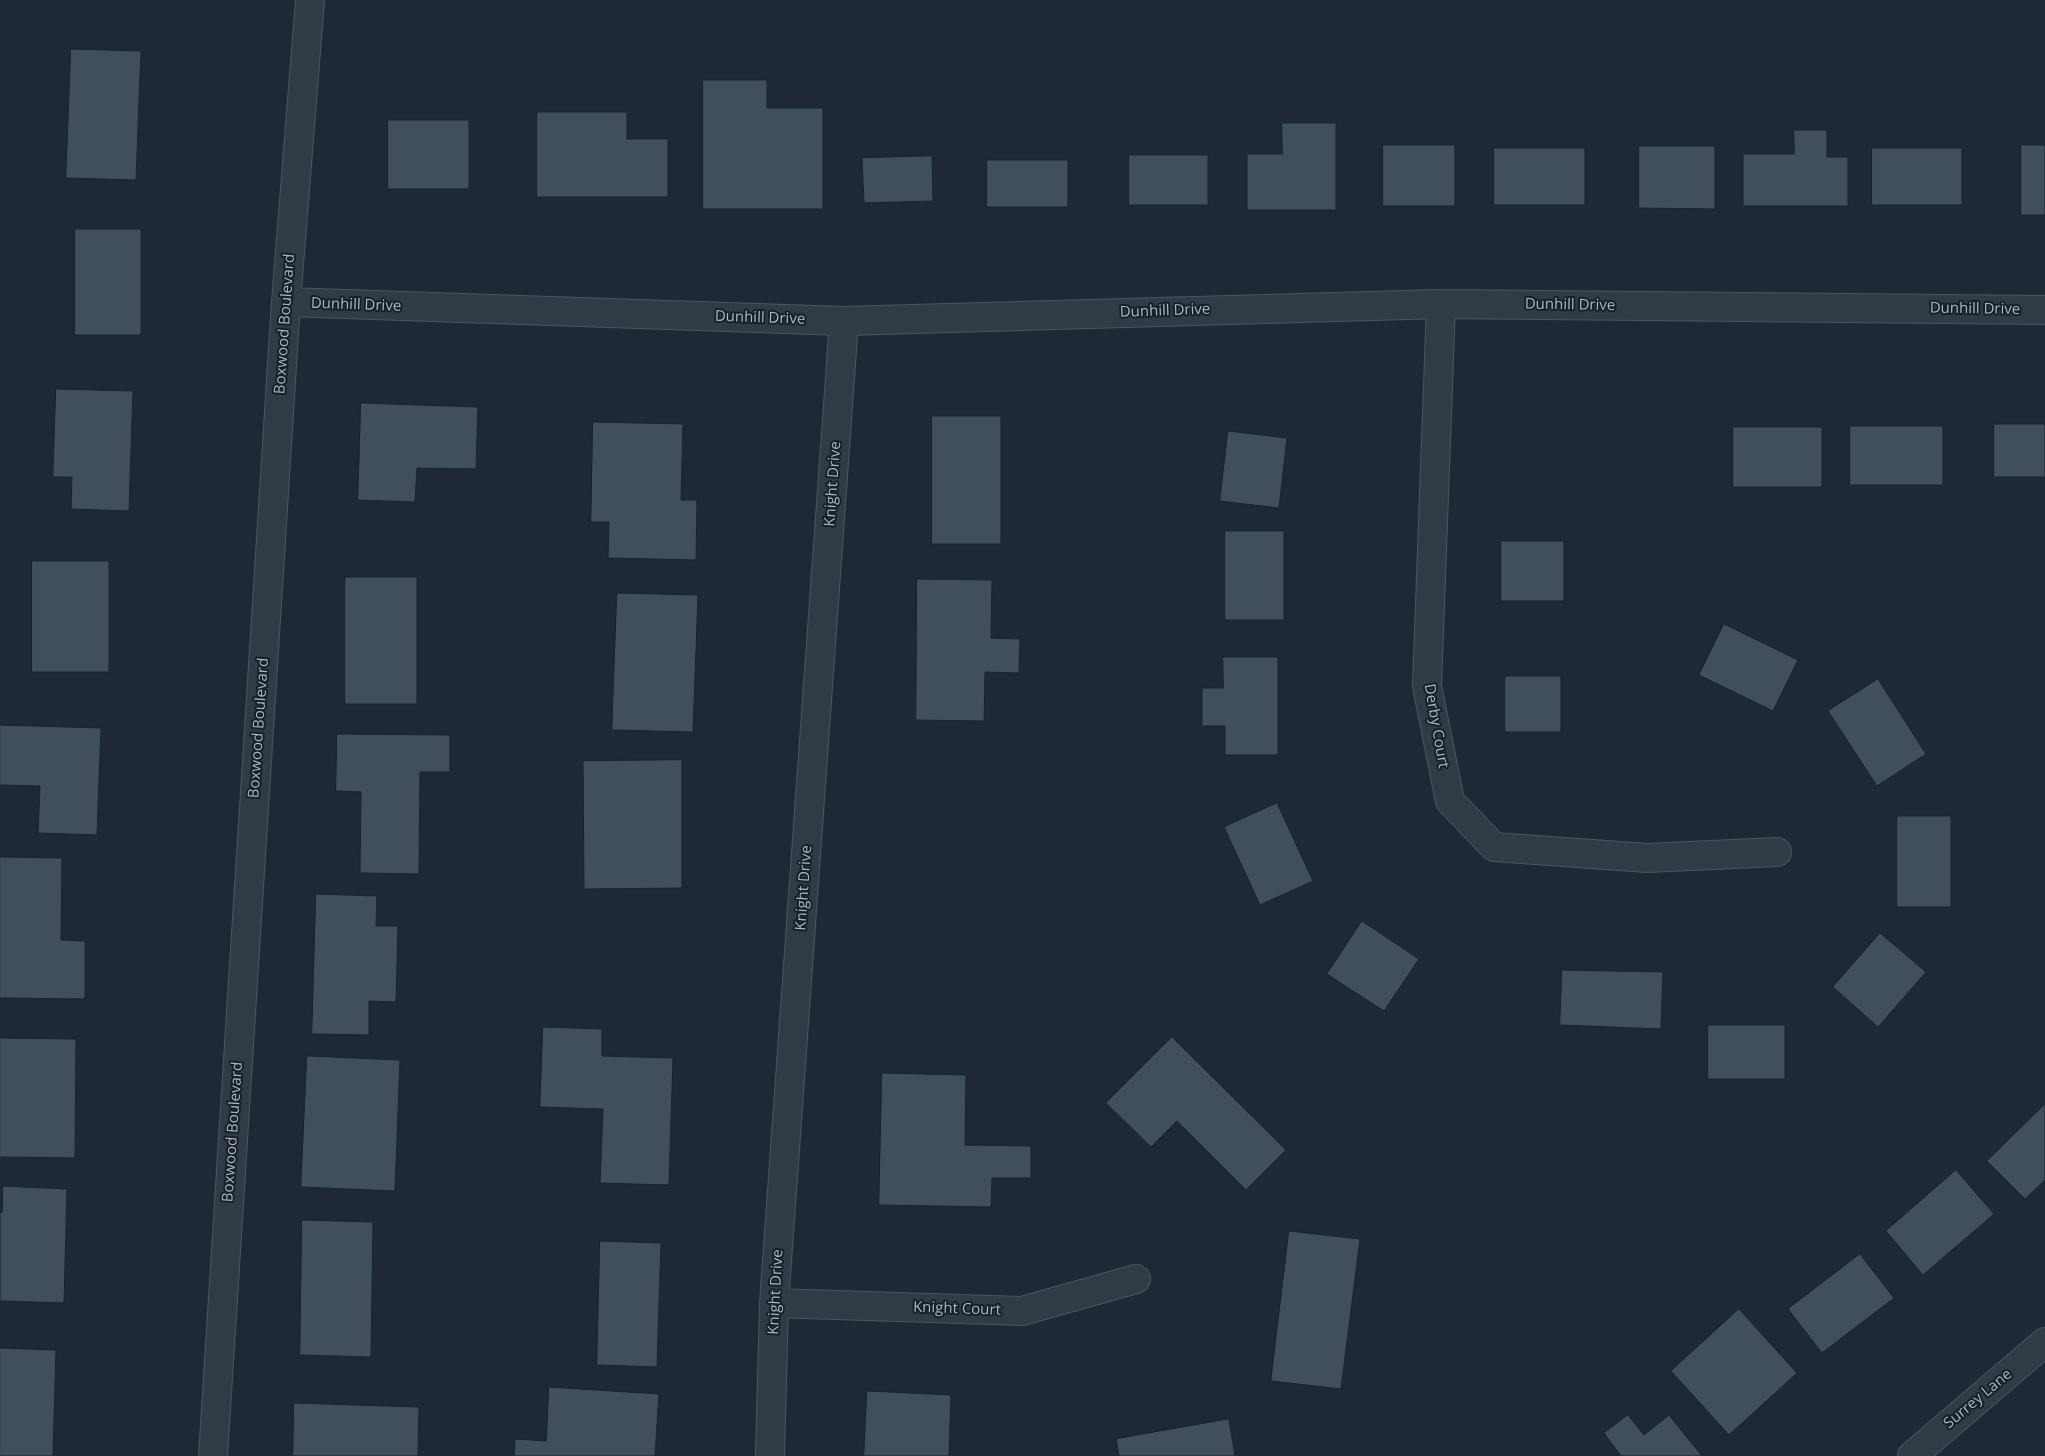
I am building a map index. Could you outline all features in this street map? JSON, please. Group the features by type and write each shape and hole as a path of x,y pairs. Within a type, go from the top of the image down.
{"street":[{"name":"Boxwood Boulevard","path":"213,1456 286,302 310,0"},
{"name":"Dunhill Drive","path":"286,302 844,321 1441,304 2045,310"},
{"name":"Derby Court","path":"1441,304 1427,686 1450,801 1494,847 1647,858 1777,852"},
{"name":"Knight Drive","path":"770,1456 774,1303 844,321"},
{"name":"Knight Court","path":"774,1303 1022,1311 1136,1279"},
{"name":"Surrey Lane","path":"1912,1456 2045,1342"}],"building":[{"path":"71,49 141,51 136,180 66,178"},
{"path":"703,80 767,80 767,108 823,108 823,209 703,209"},
{"path":"537,112 627,112 627,139 668,139 668,197 537,197"},
{"path":"388,120 469,120 469,189 388,189"},
{"path":"1282,123 1336,123 1336,210 1247,210 1247,154 1282,154"},
{"path":"1794,130 1827,130 1827,157 1848,157 1848,206 1743,206 1743,154 1794,154"},
{"path":"1383,145 1455,145 1455,206 1383,206"},
{"path":"2021,145 2045,145 2045,215 2021,215"},
{"path":"1639,146 1715,146 1715,209 1639,208"},
{"path":"1494,148 1585,148 1585,205 1494,205"},
{"path":"1872,148 1962,148 1962,205 1872,205"},
{"path":"1129,155 1208,155 1208,205 1129,205"},
{"path":"932,156 933,201 864,203 862,158"},
{"path":"987,160 1068,160 1068,207 987,207"},
{"path":"75,229 141,229 141,335 75,335"},
{"path":"56,389 133,391 129,511 71,509 72,477 53,477"},
{"path":"361,403 478,407 476,469 417,468 415,502 358,500"},
{"path":"932,416 1001,416 1001,544 932,544"},
{"path":"593,422 683,424 681,500 697,500 696,560 608,558 609,522 591,522"},
{"path":"1994,424 2045,424 2045,477 1994,477"},
{"path":"1850,426 1943,426 1943,485 1850,485"},
{"path":"1733,427 1822,427 1822,487 1733,487"},
{"path":"1228,431 1287,438 1279,508 1220,501"},
{"path":"1225,531 1284,531 1284,620 1225,620"},
{"path":"1501,541 1564,541 1564,601 1501,601"},
{"path":"32,561 109,561 109,672 32,672"},
{"path":"345,577 417,577 417,704 345,704"},
{"path":"917,579 992,580 991,638 1020,639 1019,673 985,672 984,721 916,720"},
{"path":"617,593 698,595 693,732 612,730"},
{"path":"1724,624 1798,660 1773,711 1699,675"},
{"path":"1223,657 1278,657 1278,755 1225,755 1225,726 1202,726 1202,688 1223,688"},
{"path":"1505,676 1561,676 1561,732 1505,732"},
{"path":"1878,679 1926,754 1877,786 1828,711"},
{"path":"0,725 101,728 97,835 38,833 40,786 0,785"},
{"path":"337,734 450,735 450,772 420,772 419,874 360,873 361,792 336,791"},
{"path":"682,760 682,888 584,889 583,761"},
{"path":"1277,803 1313,881 1260,905 1224,827"},
{"path":"1897,816 1951,816 1951,907 1897,907"},
{"path":"0,857 62,858 61,940 85,941 85,999 0,998"},
{"path":"316,894 377,896 376,926 398,926 396,1002 369,1001 369,1035 312,1034"},
{"path":"1362,921 1419,959 1384,1011 1327,974"},
{"path":"1880,933 1926,972 1878,1027 1833,987"},
{"path":"1562,970 1663,972 1661,1029 1560,1025"},
{"path":"1708,1025 1785,1025 1785,1079 1708,1079"},
{"path":"543,1027 602,1029 602,1056 673,1058 669,1185 600,1183 603,1109 540,1107"},
{"path":"1172,1037 1286,1150 1246,1190 1177,1121 1151,1147 1106,1103"},
{"path":"0,1038 76,1039 75,1158 0,1157"},
{"path":"307,1056 400,1060 395,1191 301,1187"},
{"path":"882,1073 966,1075 965,1145 1031,1146 1031,1178 992,1178 991,1207 879,1205"},
{"path":"2045,1104 2045,1180 2025,1199 1987,1161"},
{"path":"1956,1170 1994,1214 1923,1275 1886,1231"},
{"path":"3,1186 67,1189 64,1303 0,1301 0,1212 2,1212"},
{"path":"302,1220 373,1222 371,1357 300,1355"},
{"path":"1289,1231 1360,1239 1341,1389 1271,1381"},
{"path":"600,1241 661,1243 657,1367 597,1365"},
{"path":"1860,1254 1894,1298 1822,1353 1788,1309"},
{"path":"1739,1309 1797,1373 1729,1435 1671,1371"},
{"path":"0,1348 56,1350 53,1456 0,1456"},
{"path":"549,1387 659,1394 655,1456 514,1456 515,1439 546,1441"},
{"path":"867,1391 951,1395 949,1456 864,1456"},
{"path":"294,1403 419,1407 418,1456 293,1456"},
{"path":"1628,1415 1644,1435 1669,1415 1702,1456 1621,1456 1604,1433"},
{"path":"1229,1419 1235,1456 1119,1456 1116,1439"}]}
